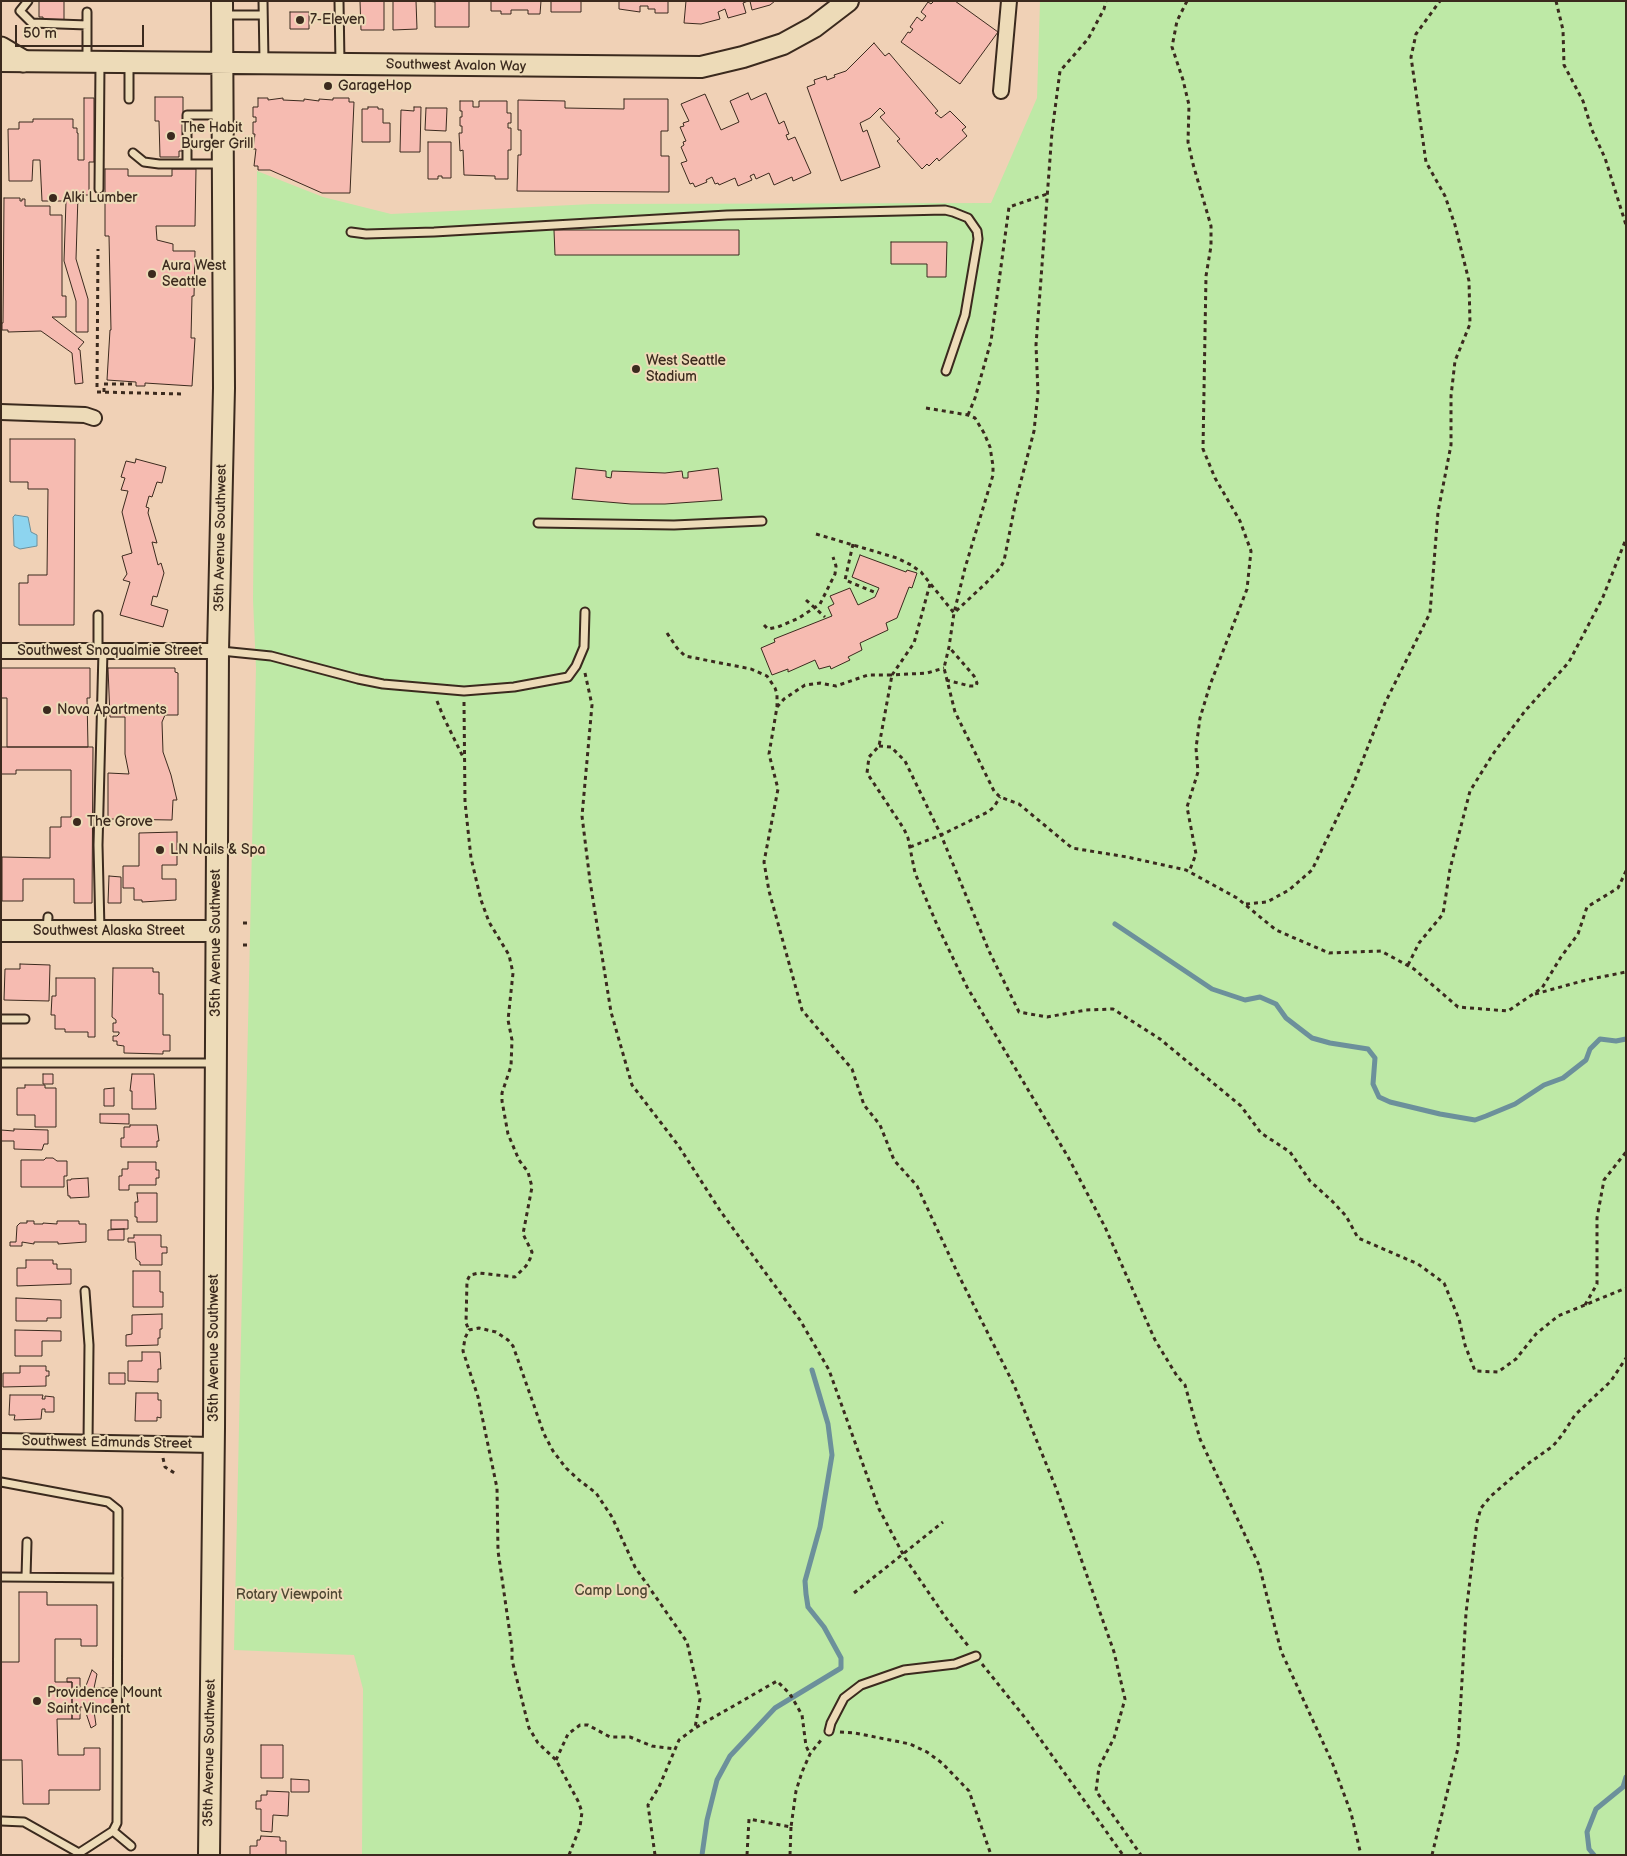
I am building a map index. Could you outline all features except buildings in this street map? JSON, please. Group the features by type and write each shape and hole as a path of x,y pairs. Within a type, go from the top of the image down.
{"main road":[{"name":"Southwest Avalon Way","path":"1,61 701,67 743,57 783,44 814,27 848,1"},
{"name":"35th Avenue Southwest","path":"209,1855 214,1445 218,651 224,388 222,8"},
{"path":"1,48 23,61"},
{"name":"Southwest Avalon Way","path":"1,72 47,61"},
{"name":"Southwest Alaska Street","path":"1,930 48,924 100,930 216,930"}],"street":[{"path":"1001,91 1009,1"},
{"path":"1,412 85,415 94,418"},
{"name":"Southwest Snoqualmie Street","path":"1,651 218,651"},
{"name":"Southwest Edmunds Street","path":"1,1441 214,1445"}],"lane":[{"path":"28,1 20,10 32,23 87,25"},
{"path":"263,1 264,64"},
{"path":"339,1 340,65"},
{"path":"222,8 263,14"},
{"path":"87,12 87,25 94,62 99,189"},
{"path":"128,62 128,99"},
{"path":"187,164 187,115 223,115"},
{"path":"133,153 144,162 159,164 223,164"},
{"path":"352,232 386,234 434,232 727,215 944,210 953,212 968,218 976,231 978,239 965,315 946,371"},
{"path":"538,523 674,525 762,521"},
{"path":"218,651 271,656 383,684 464,691 514,686 568,677 576,666 584,647 585,612"},
{"path":"98,615 101,651 98,844 100,930"},
{"path":"1,1019 25,1019"},
{"path":"1,1063 216,1063"},
{"path":"85,1291 89,1345 88,1442"},
{"path":"1,1482 108,1502 118,1510 117,1823 113,1831 79,1854 24,1822 1,1821"},
{"path":"26,1577 27,1542"},
{"path":"1,1577 118,1578"},
{"path":"829,1732 831,1723 844,1698 861,1685 904,1670 955,1664 976,1656"},
{"path":"113,1831 131,1846"}],"path":[{"path":"954,613 986,583 1004,561 1016,500 1034,431 1038,393 1036,345 1052,132 1060,71 1088,39 1104,9 1106,1"},
{"path":"1187,1 1177,21 1172,47 1189,105 1188,142 1192,164 1211,226 1211,246 1206,276 1203,449 1215,478 1240,521 1251,551 1247,589 1213,676 1200,718 1196,748 1198,772 1187,807 1196,854 1189,872"},
{"path":"1245,904 1267,902 1289,890 1312,870 1353,785 1385,703 1430,613 1438,512 1451,445 1451,396 1455,361 1470,324 1469,281 1455,225 1445,196 1426,162 1411,57 1416,34 1440,1"},
{"path":"1556,1 1563,30 1564,65 1583,101 1592,130 1605,158 1626,225"},
{"path":"968,415 975,398 991,341 1009,207 1047,194"},
{"path":"98,249 98,389 104,392 127,394 184,394"},
{"path":"104,392 104,384 136,384"},
{"path":"926,408 968,415 975,418 990,447 993,475 965,568 954,613 944,668 961,727 994,791 1000,797 1019,804 1072,848 1127,857 1189,872 1237,898 1276,930 1329,953 1381,951 1414,969 1458,1007 1508,1011 1542,988 1578,934 1587,907 1618,888 1626,871"},
{"path":"816,534 897,558 911,565 921,572 954,613"},
{"path":"1408,966 1419,943 1443,914 1450,869 1470,791 1493,754 1525,712 1569,662 1603,597 1626,538"},
{"path":"853,544 845,580 874,592"},
{"path":"764,625 768,629 778,628 799,618 822,601 835,574 836,566 832,557"},
{"path":"930,583 914,643 892,674 879,746 869,757 868,772 904,829 915,873 967,987 1068,1157 1105,1227 1155,1340 1184,1385 1203,1445 1256,1558 1281,1651 1332,1762 1351,1814 1361,1855"},
{"path":"806,600 825,617"},
{"path":"667,633 676,648 686,656 751,669 767,676 777,694 777,708 769,754 778,789 764,862 768,891 802,1010 852,1069 864,1104 880,1125 894,1160 917,1186 958,1274 1014,1385 1056,1488 1114,1652 1125,1698 1114,1738 1099,1767 1096,1790 1141,1855"},
{"path":"946,680 970,686 976,686 977,683 974,676 949,647"},
{"path":"777,708 784,699 805,685 820,683 836,686 868,674 927,673 944,668"},
{"path":"584,670 592,705 582,816 590,881 611,1012 632,1085 678,1145 721,1212 800,1320 829,1370 879,1509 903,1554 946,1618 1026,1719 1123,1855"},
{"path":"437,701 442,716 465,761"},
{"path":"464,705 465,802 468,837 475,877 489,922 509,956 512,973 508,1020 512,1040 511,1066 502,1093 502,1101 508,1134 519,1160 528,1172 532,1187 523,1234 532,1252 526,1266 515,1277 479,1273 470,1275 467,1281 466,1323 469,1330 465,1338 463,1351 478,1397 497,1488 498,1552 512,1648 512,1660 529,1728 538,1743 556,1760 582,1812 580,1827 569,1855"},
{"path":"879,746 891,747 904,760 941,835 989,951 1019,1012 1047,1017 1086,1010 1112,1009 1160,1040 1241,1106 1261,1133 1290,1152 1310,1181 1346,1216 1358,1238 1418,1264 1444,1282 1459,1319 1465,1345 1475,1371 1498,1372 1516,1359 1536,1334 1558,1316 1626,1288"},
{"path":"910,847 941,835 988,812 994,807 1000,797"},
{"path":"243,923 250,923"},
{"path":"243,945 250,945"},
{"path":"1532,995 1586,980 1626,972"},
{"path":"1584,1305 1596,1284 1596,1218 1604,1180 1626,1152"},
{"path":"469,1330 479,1328 496,1332 513,1346 544,1434 553,1451 578,1480 596,1493 612,1517 635,1567 687,1642 700,1699 695,1728"},
{"path":"1432,1855 1458,1748 1466,1612 1477,1522 1482,1508 1491,1496 1529,1463 1553,1446 1575,1415 1611,1381 1626,1358"},
{"path":"163,1457 165,1467 176,1474"},
{"path":"854,1593 943,1522"},
{"path":"655,1855 648,1805 659,1786 679,1740 695,1728 777,1681 790,1694 802,1715 806,1746 810,1754"},
{"path":"556,1760 568,1734 580,1725 588,1725 610,1737 630,1737 652,1746 675,1749"},
{"path":"790,1855 791,1827 796,1791 802,1772 810,1754 829,1732 855,1733 910,1744 927,1752 942,1763 969,1791 991,1855"},
{"path":"747,1855 749,1819 791,1827"}],"green space":[{"path":"1040,1 1626,1 1626,1855 362,1855 363,1689 354,1655 234,1650 256,668 253,600 257,171 323,197 391,214 592,204 991,203 1037,98"}],"water":[{"path":"15,515 28,517 31,532 37,535 37,546 20,549 14,546 13,517"}],"waterway":[{"path":"1115,924 1212,989 1245,1000 1260,997 1276,1004 1286,1018 1312,1038 1368,1049 1375,1058 1373,1084 1379,1097 1390,1102 1440,1114 1475,1120 1486,1116 1515,1104 1544,1085 1563,1078 1586,1060 1590,1049 1600,1039 1616,1041 1626,1039"},
{"path":"702,1855 707,1820 717,1780 730,1756 775,1708 841,1668 841,1658 824,1627 808,1607 806,1594 805,1581 820,1527 832,1455 828,1424 812,1370"},
{"path":"1594,1855 1589,1849 1587,1832 1596,1809 1623,1787 1626,1777"}],"place":[{"name":"7-Eleven","path":"300,20"},
{"name":"GarageHop","path":"328,86"},
{"name":"The Habit Burger Grill","path":"171,136"},
{"name":"Alki Lumber","path":"53,198"},
{"name":"Aura West Seattle","path":"152,274"},
{"name":"West Seattle Stadium","path":"636,369"},
{"name":"Nova Apartments","path":"47,710"},
{"name":"The Grove","path":"77,822"},
{"name":"LN Nails & Spa","path":"160,850"},
{"name":"Providence Mount Saint Vincent","path":"37,1701"}],"park label":[{"name":"Camp Long","path":"611,1591"},
{"name":"Rotary Viewpoint","path":"289,1595"}]}
